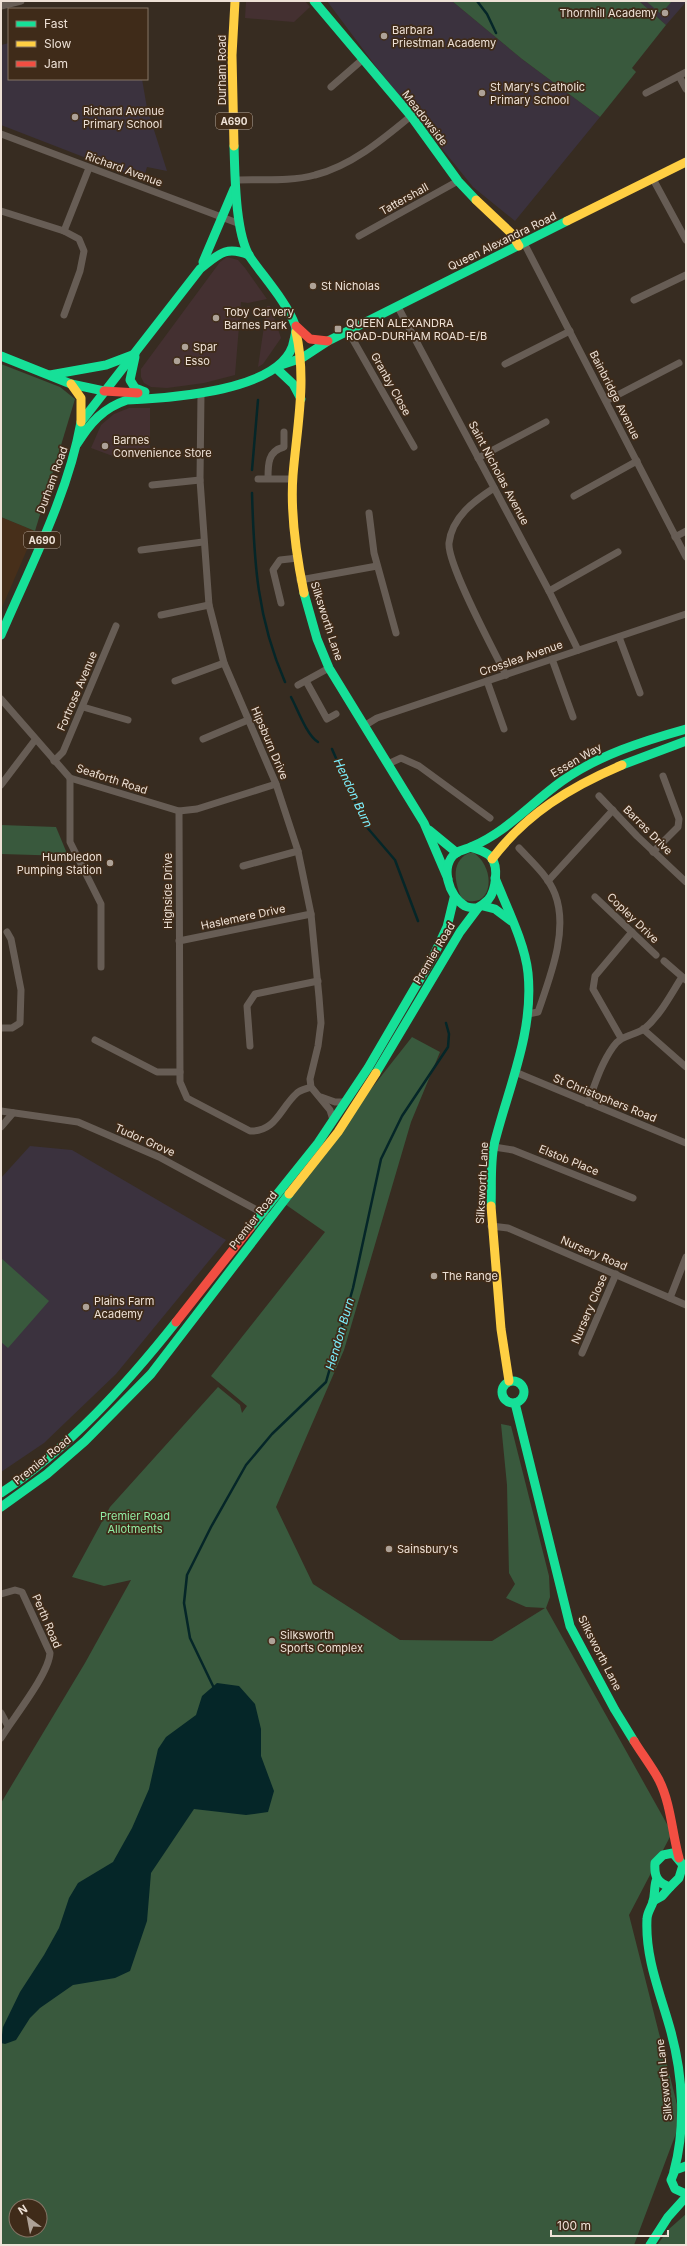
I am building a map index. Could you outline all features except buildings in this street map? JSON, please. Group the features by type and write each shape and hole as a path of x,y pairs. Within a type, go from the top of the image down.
{"main road":[{"name":"Durham Road","path":"236,1 232,55 235,183 240,224 249,256 273,288 296,329"},
{"name":"Meadowside","path":"314,1 362,60 411,116 458,181 487,212 522,244"},
{"name":"Queen Alexandra Road","path":"278,367 302,358 328,341 686,162"},
{"name":"Durham Road","path":"200,269 223,219 235,183"},
{"name":"Durham Road","path":"1,635 48,526 77,444 81,422 200,269 213,256 223,251 239,251 249,256"},
{"path":"300,399 293,384 278,367 290,351 296,329 314,341 328,341"},
{"name":"Silksworth Lane","path":"296,329 302,358 303,382 300,399 293,479 300,580 318,642 329,668 425,826 441,856 448,879"},
{"name":"Durham Road","path":"136,353 130,375 132,385 149,394"},
{"path":"48,375 106,365 136,353"},
{"path":"1,356 71,384 104,391"},
{"name":"Durham Road","path":"77,444 96,416 117,403 167,396 201,394 230,387 278,367"},
{"name":"A690","path":"71,384 81,398 81,422"},
{"name":"Durham Road","path":"104,391 167,396"},
{"name":"Essen Way","path":"471,847 491,839 569,777 610,754 658,736 686,729"},
{"name":"Essen Way","path":"492,859 502,842 510,835 545,806 575,787 626,763 686,741"},
{"name":"Silksworth Lane","path":"425,826 456,853"},
{"path":"456,853 463,848 471,847 485,852 492,859"},
{"name":"Premier Road","path":"1,1493 61,1445 125,1384 161,1342 333,1120 380,1047 448,927 452,914 454,898 449,889 448,865 456,853"},
{"name":"Premier Road","path":"1,1507 47,1474 85,1441 135,1391 180,1338 270,1218 338,1132 389,1053 460,932 491,897 495,878 492,859"},
{"name":"Silksworth Lane","path":"495,878 528,972 528,1014 515,1072 494,1147 492,1226 501,1329 510,1381"},
{"path":"454,898 468,908 481,907 495,909 511,921"},
{"path":"510,1381 520,1383 524,1389 523,1396 515,1403 505,1400 502,1394 502,1388 510,1381"},
{"name":"Silksworth Lane","path":"515,1403 570,1626 615,1710 659,1781 670,1814 672,1833 683,1863"},
{"name":"Silksworth Lane","path":"668,2217 673,2202 674,2189 671,2180 679,2157 681,2140 677,2064 672,2035 648,1945 647,1918 653,1901 656,1881 655,1863 664,1855 672,1833"},
{"path":"653,1901 662,1896 670,1887 682,1881 683,1863 673,1853 664,1855"},
{"path":"656,1881 662,1885 670,1887"},
{"name":"Silksworth Lane","path":"681,2140 686,2154"},
{"path":"674,2171 678,2168 686,2166"},
{"name":"Silksworth Lane","path":"650,2245 668,2217 686,2196 674,2189"}],"street":[{"path":"1,6 21,1"},
{"path":"331,87 362,60"},
{"path":"646,93 686,72"},
{"path":"679,76 686,89"},
{"path":"235,183 315,175 368,149 411,116"},
{"name":"Richard Avenue","path":"1,134 223,219 240,224"},
{"path":"64,231 89,168"},
{"path":"653,179 686,240"},
{"name":"Tattershall","path":"359,236 458,181"},
{"path":"1,211 64,231 79,239 84,251 80,271 64,315"},
{"name":"Bainbridge Avenue","path":"522,244 570,331 686,558"},
{"path":"634,300 686,275"},
{"name":"Saint Nicholas Avenue","path":"398,306 549,591 578,650"},
{"name":"Granby Close","path":"348,331 414,447"},
{"path":"505,364 570,331"},
{"path":"606,401 679,363"},
{"name":"Hipsburn Drive","path":"201,394 200,480 203,542 209,605 224,663 276,784 298,851 311,914 321,1023 318,1046 310,1079 311,1086"},
{"path":"478,458 546,422"},
{"path":"268,478 269,460 272,453 284,447 284,432"},
{"path":"574,496 637,461"},
{"path":"258,479 293,479"},
{"path":"152,485 200,480"},
{"path":"494,488 474,501 458,518 449,543 453,565 506,674"},
{"path":"369,513 377,566 396,633"},
{"path":"675,537 686,531"},
{"path":"141,550 203,542"},
{"path":"549,591 618,552"},
{"path":"281,603 273,570 280,560 298,558"},
{"path":"300,580 377,566"},
{"path":"161,615 209,605"},
{"name":"Crosslea Avenue","path":"364,726 377,718 686,614"},
{"name":"Fortrose Avenue","path":"54,761 63,752 116,626"},
{"path":"619,637 640,693"},
{"path":"552,659 573,717"},
{"path":"175,681 224,663"},
{"path":"298,685 329,668"},
{"path":"306,681 327,719 336,714"},
{"path":"487,681 504,729"},
{"name":"Seaforth Road","path":"1,699 35,740 70,778 179,811"},
{"path":"83,707 128,720"},
{"path":"203,739 248,720"},
{"path":"1,785 35,740"},
{"path":"388,764 401,758 419,766 490,818"},
{"path":"653,852 678,827 679,819 663,776"},
{"path":"70,778 70,842 101,904 101,967"},
{"path":"179,811 197,809 276,784"},
{"name":"Barras Drive","path":"600,796 653,852 686,882"},
{"name":"Barras Drive","path":"548,882 613,810"},
{"name":"Highside Drive","path":"179,811 181,1087 187,1098 250,1130 258,1131 269,1127 297,1093 311,1086"},
{"path":"519,848 548,882 554,892 561,920 552,973 538,1012 528,1014"},
{"path":"244,866 298,851"},
{"name":"Copley Drive","path":"595,896 656,955"},
{"name":"Haslemere Drive","path":"179,941 311,914"},
{"path":"1,1028 12,1028 20,1023 21,990 11,939 6,932"},
{"path":"621,1038 593,989 595,976 632,932"},
{"path":"588,1103 600,1070 613,1047 621,1038 643,1029 656,1016 684,979 664,961"},
{"path":"250,1046 247,1006 255,994 318,982"},
{"path":"643,1029 686,1067"},
{"path":"95,1040 157,1072 180,1072"},
{"name":"St Christophers Road","path":"515,1072 686,1143"},
{"path":"311,1086 330,1110 333,1120"},
{"path":"320,1097 335,1102 345,1102"},
{"name":"Tudor Grove","path":"1,1111 78,1122 159,1157 262,1211 270,1218"},
{"path":"1,1126 13,1113"},
{"name":"Elstob Place","path":"494,1147 513,1150 633,1198"},
{"name":"Nursery Road","path":"492,1226 508,1228 686,1305"},
{"path":"670,1298 686,1257"},
{"name":"Nursery Close","path":"582,1353 616,1274"},
{"name":"Perth Road","path":"1,1594 15,1590 22,1592 50,1653 50,1661 1,1738"},
{"path":"1,1713 8,1726"}],"shaded area":[{"path":"246,1 305,1 310,7 294,22 245,18"},
{"name":"St Mary's Catholic Primary School","path":"327,1 452,1 522,59 600,117 515,221 473,187 377,68"},
{"name":"Thornhill Academy","path":"639,1 686,1 686,2 666,25"},
{"name":"Richard Avenue Primary School","path":"8,43 8,80 142,80 147,108 167,171 147,167 143,180 1,125 1,45"},
{"path":"227,257 238,260 267,299 248,303 241,302 235,375 204,383 167,388 151,387 144,383 141,377 141,369 220,262"},
{"path":"267,306 270,306 281,338 263,364 258,367"},
{"path":"129,408 150,408 150,453 118,458 91,448 101,425 114,414"},
{"path":"1,517 35,531 1,610"},
{"name":"Plains Farm Academy","path":"30,1146 72,1150 226,1240 116,1374 44,1443 1,1472 1,1178"}],"green space":[{"path":"452,1 639,1 666,25 632,68 636,72 600,117 522,59"},
{"path":"646,1 672,1 661,14"},
{"path":"1,364 60,387 75,399 35,531 1,517"},
{"path":"1,825 56,827 68,856 1,854"},
{"path":"472,852 480,859 488,876 486,894 481,899 473,901 462,899 456,879 457,865 465,855"},
{"name":"Silksworth Sports Complex","path":"412,1037 440,1052 411,1122 344,1350 276,1507 313,1584 400,1640 492,1641 545,1608 526,1607 506,1598 515,1584 509,1573 507,1485 501,1424 511,1426 549,1576 550,1597 546,1608 672,1833 629,1915 681,2120 634,2245 1,2245 1,1803 85,1663 131,1580 104,1586 72,1577 110,1507 218,1387 240,1405 242,1413 247,1406 211,1376 325,1232 282,1202"},
{"path":"1,1258 49,1301 8,1348 1,1342"},
{"path":"686,2214 686,2245 657,2245 669,2229"}],"water":[{"path":"217,1683 239,1686 255,1704 261,1729 261,1756 274,1791 268,1812 246,1815 194,1809 151,1873 147,1921 130,1971 115,1978 73,1985 40,2008 30,2018 16,2040 5,2044 1,2043 3,2027 20,1992 44,1955 59,1928 69,1898 78,1883 113,1862 132,1828 149,1789 158,1749 166,1737 196,1715 202,1696"}],"waterway":[{"name":"Hendon Burn","path":"477,1 487,14 496,33"},
{"name":"Hendon Burn","path":"252,470 258,400"},
{"name":"Hendon Burn","path":"252,493 256,566 263,612 268,635 285,682"},
{"name":"Hendon Burn","path":"291,697 306,728 318,742"},
{"name":"Hendon Burn","path":"332,749 365,825 395,860 418,921"},
{"name":"Hendon Burn","path":"213,1686 190,1638 184,1603 187,1575 211,1527 246,1465 272,1434 326,1382 353,1288 381,1159 402,1116 448,1047 449,1034 446,1023"}],"traffic: fast":[{"path":"314,1 411,116 458,181 476,200"},
{"path":"77,444 92,423 104,412 118,403 127,400 196,394 223,389 248,381 270,371 286,357 294,340 296,327 287,308 250,257 245,246 241,233 237,203 234,146"},
{"path":"203,262 234,189"},
{"path":"281,365 302,358 328,341 567,221"},
{"path":"1,635 58,504 75,449 81,422 200,269 217,256 228,251 241,252 249,255"},
{"path":"50,375 106,365 135,354"},
{"path":"1,356 71,384 104,391"},
{"path":"135,357 130,380 135,388 145,392"},
{"path":"276,368 293,384 301,399"},
{"path":"304,593 317,639 329,668 424,823 448,879"},
{"path":"471,847 496,833 562,781 576,772 606,756 686,729"},
{"path":"622,765 686,741"},
{"path":"429,830 457,853"},
{"path":"471,847 484,852 491,857 496,873 495,885 491,896 486,902 477,908 466,907 459,902 451,889 447,873 451,859 456,853 471,847"},
{"path":"491,1206 494,1145 524,1039 529,995 528,973 523,949 495,878"},
{"path":"250,1228 318,1143 368,1068 434,955 447,927 454,898"},
{"path":"483,906 495,909 511,921"},
{"path":"376,1073 460,932 478,908"},
{"path":"1,1507 47,1474 85,1441 151,1374 289,1194"},
{"path":"1,1493 50,1457 95,1415 137,1369 176,1322"},
{"path":"513,1381 521,1384 524,1392 521,1400 513,1403 505,1400 502,1392 505,1384 513,1381"},
{"path":"515,1403 570,1626 615,1710 634,1741"},
{"path":"673,1853 683,1865 679,1878 670,1887 659,1881 657,1878 655,1863 663,1855 673,1853"},
{"path":"656,1881 653,1902 647,1917 647,1934 648,1948 654,1977 671,2032 678,2066 682,2102 680,2137 674,2171"},
{"path":"653,1901 662,1896 670,1887"},
{"path":"686,2166 675,2170 671,2180 675,2189 686,2194"},
{"path":"650,2245 668,2217 686,2197"}],"traffic: slow":[{"path":"234,146 232,55 235,1"},
{"path":"567,221 686,162"},
{"path":"476,200 511,233 519,246"},
{"path":"296,332 301,368 301,385 292,504 298,564 304,593"},
{"path":"71,384 81,398 81,422"},
{"path":"492,859 519,828 550,803 585,783 622,765"},
{"path":"289,1194 338,1132 376,1073"},
{"path":"491,1206 501,1329 509,1381"}],"traffic: jam":[{"path":"296,326 310,339 328,341"},
{"path":"104,391 138,393"},
{"path":"176,1322 250,1228"},
{"path":"634,1741 656,1775 663,1789 669,1809 679,1858"}],"place":[{"name":"Thornhill Academy","path":"665,13"},
{"name":"Barbara Priestman Academy","path":"384,36"},
{"name":"St Mary's Catholic Primary School","path":"482,93"},
{"name":"Richard Avenue Primary School","path":"75,117"},
{"name":"St Nicholas","path":"313,286"},
{"name":"Toby Carvery Barnes Park","path":"216,318"},
{"name":"QUEEN ALEXANDRA ROAD-DURHAM ROAD-E/B","path":"338,329"},
{"name":"Spar","path":"185,347"},
{"name":"Esso","path":"177,361"},
{"name":"Barnes Convenience Store","path":"105,446"},
{"name":"Humbledon Pumping Station","path":"110,863"},
{"name":"The Range","path":"434,1276"},
{"name":"Plains Farm Academy","path":"86,1307"},
{"name":"Sainsbury's","path":"389,1549"},
{"name":"Silksworth Sports Complex","path":"272,1641"}],"park label":[{"name":"Premier Road Allotments","path":"135,1522"}]}
